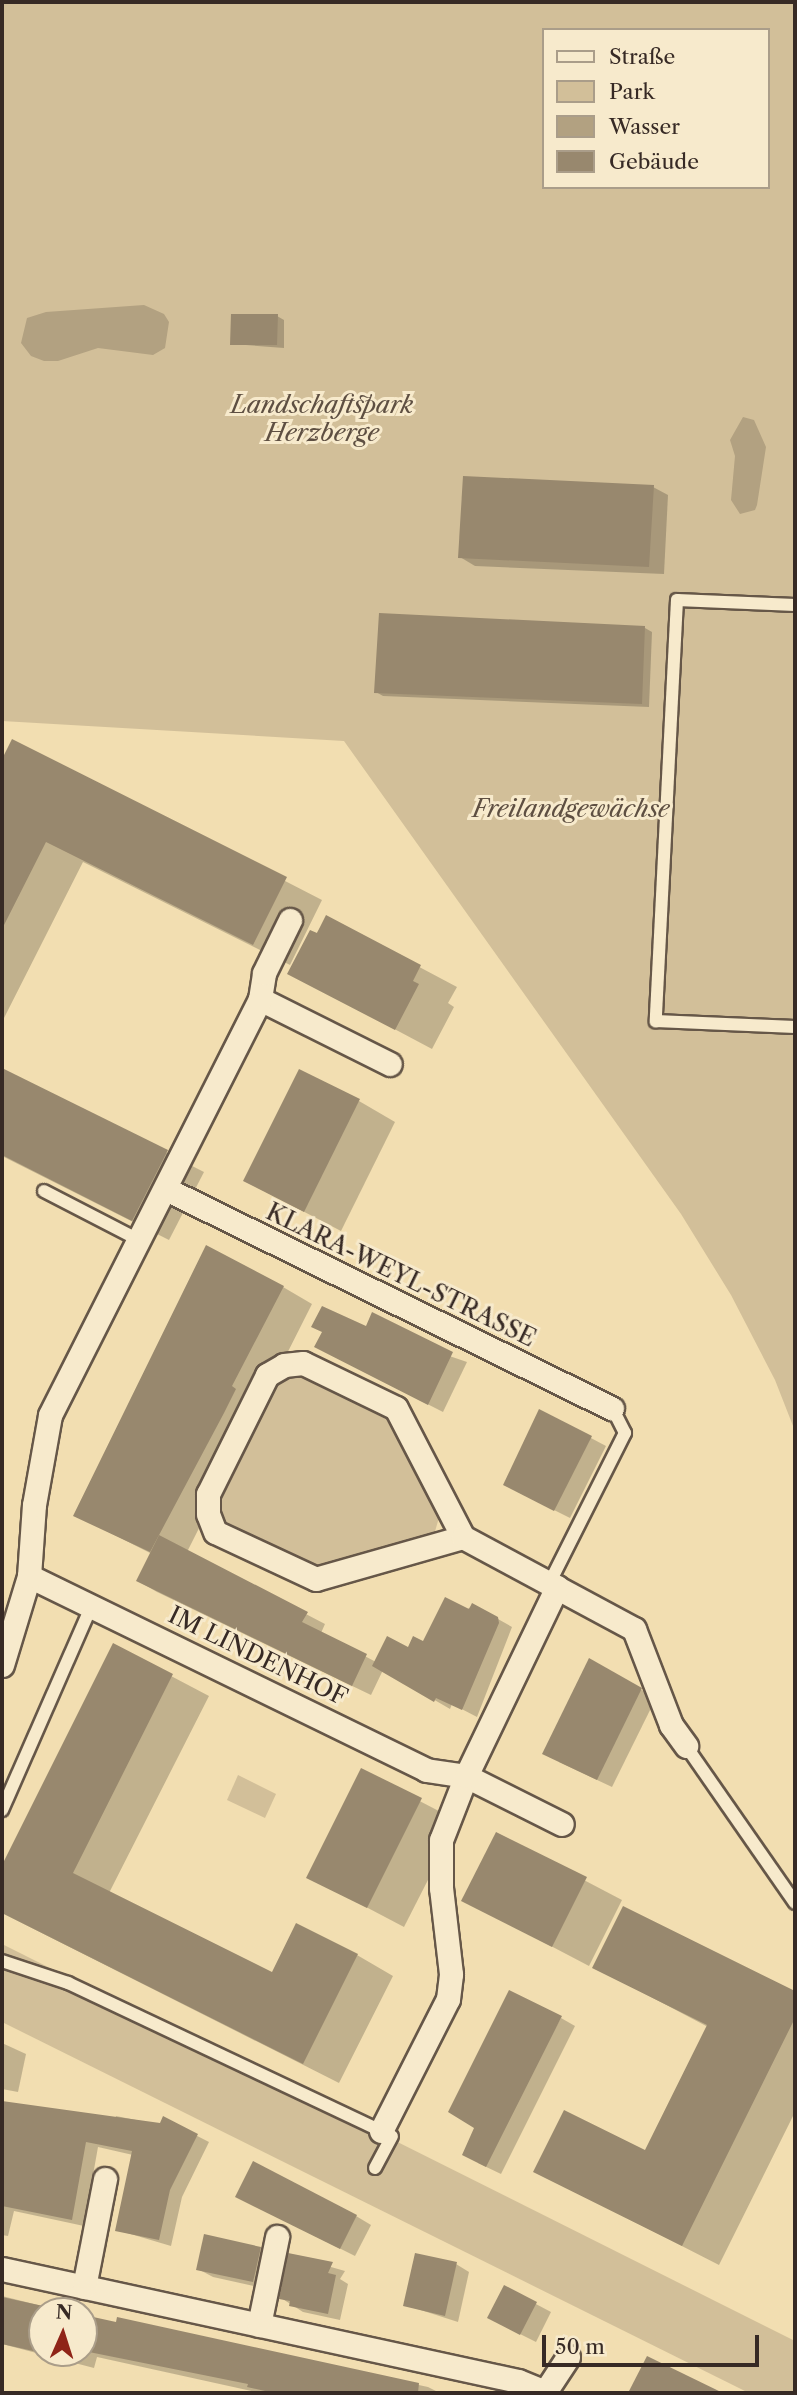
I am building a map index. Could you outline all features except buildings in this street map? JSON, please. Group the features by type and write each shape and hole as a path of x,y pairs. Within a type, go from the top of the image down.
{"street":[{"path":"2,1665 29,1576 34,1505 50,1415 141,1241 260,999 264,973 290,920"},
{"path":"260,999 390,1064"},
{"name":"KLARA-WEYL-STRASSE","path":"166,1189 612,1408"},
{"path":"463,1538 316,1579 215,1532 208,1514 208,1494 267,1375 284,1365 303,1363 396,1408 463,1538 634,1629 671,1725 686,1746"},
{"name":"IM LINDENHOF","path":"29,1576 93,1603 426,1770 466,1776 562,1824"},
{"path":"387,2133 449,1999 451,1974 441,1888 441,1840 466,1776 553,1584"},
{"path":"83,2287 105,2179"},
{"path":"259,2325 277,2236"},
{"path":"2,2269 518,2381 546,2393 568,2357"}],"lane":[{"path":"795,605 677,600 656,1021 795,1027"},
{"path":"44,1191 141,1241"},
{"path":"553,1584 625,1433 612,1408"},
{"path":"2,1810 93,1603"},
{"path":"686,1746 795,1903"},
{"path":"2,1961 68,1983 387,2133 375,2168"}],"green space":[{"name":"Landschaftspark Herzberge","path":"2,2 795,2 795,1431 775,1380 731,1295 681,1214 344,741 2,721"},
{"path":"292,1375 302,1376 386,1419 440,1514 434,1535 315,1569 228,1529 221,1521 216,1499 272,1389"},
{"path":"238,1775 276,1794 265,1818 227,1800"},
{"path":"2,1944 795,2341 795,2393 749,2393 2,2022"}],"water":[{"path":"144,305 164,314 169,322 165,348 153,355 98,348 58,361 44,361 31,356 21,343 27,318 46,312"},
{"path":"743,417 754,420 766,447 757,505 755,510 740,514 731,500 735,456 730,440"}],"park label":[{"name":"Freilandgewächse","path":"571,809"}]}
